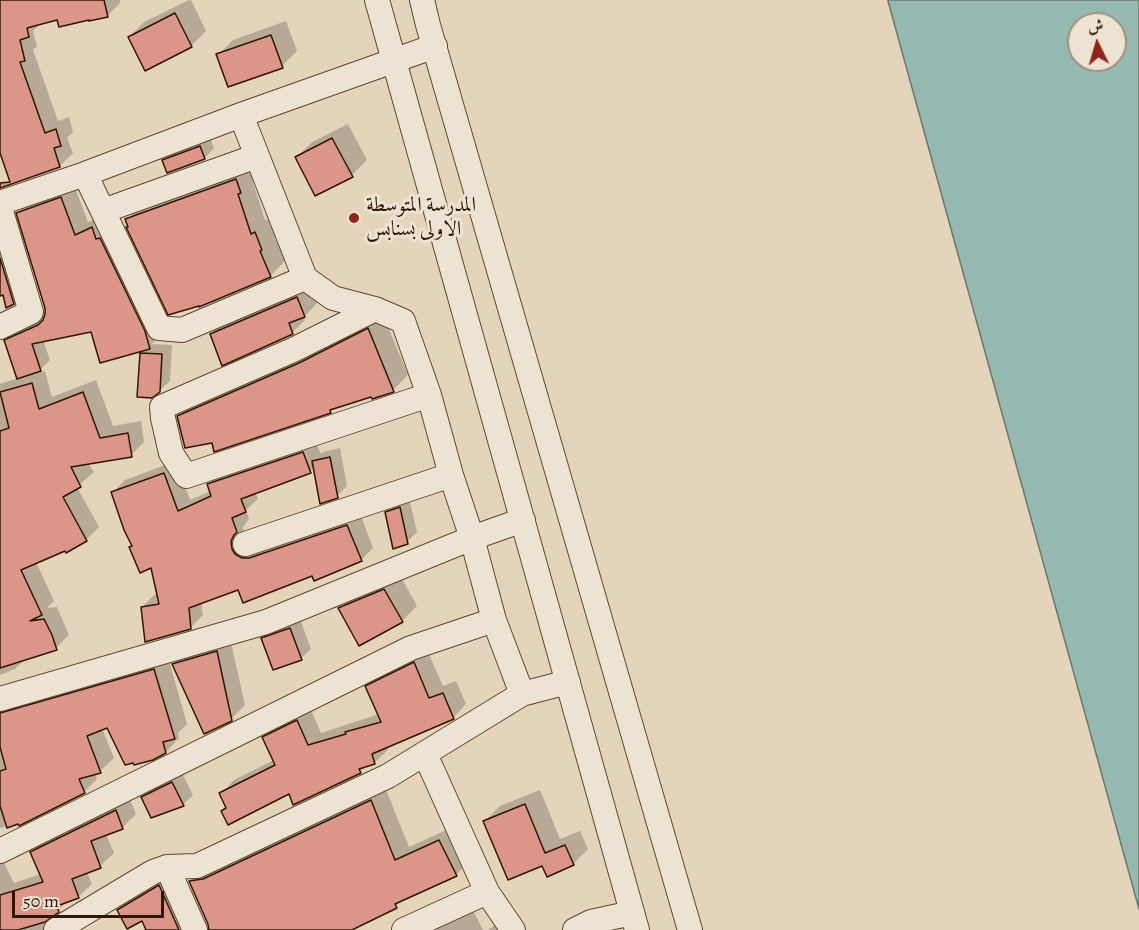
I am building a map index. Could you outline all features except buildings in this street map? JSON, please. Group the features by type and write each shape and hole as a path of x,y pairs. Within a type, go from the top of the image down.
{"street":[{"path":"377,0 635,921 605,925 591,922 575,930"},
{"path":"422,0 690,930"},
{"path":"0,203 435,46"},
{"path":"241,115 305,278 333,298 375,309 403,321 429,395 494,620 522,694"},
{"path":"103,211 257,156"},
{"path":"85,174 159,328 182,330 305,278"},
{"path":"0,208 31,312 0,327"},
{"path":"375,309 293,350 162,407 171,453 186,476 429,395"},
{"path":"245,544 452,475"},
{"path":"0,699 266,622 472,538 523,520"},
{"path":"0,851 411,648 494,620"},
{"path":"56,930 153,872 167,867 197,866 388,776 522,694 568,682"},
{"path":"425,754 487,892 513,930"},
{"path":"167,867 195,930"},
{"path":"404,930 487,892"}],"water":[{"path":"888,0 1139,0 1139,909"}],"place":[{"name":"المدرسة المتوسطة الاولى بسنابس","path":"354,218"}]}
